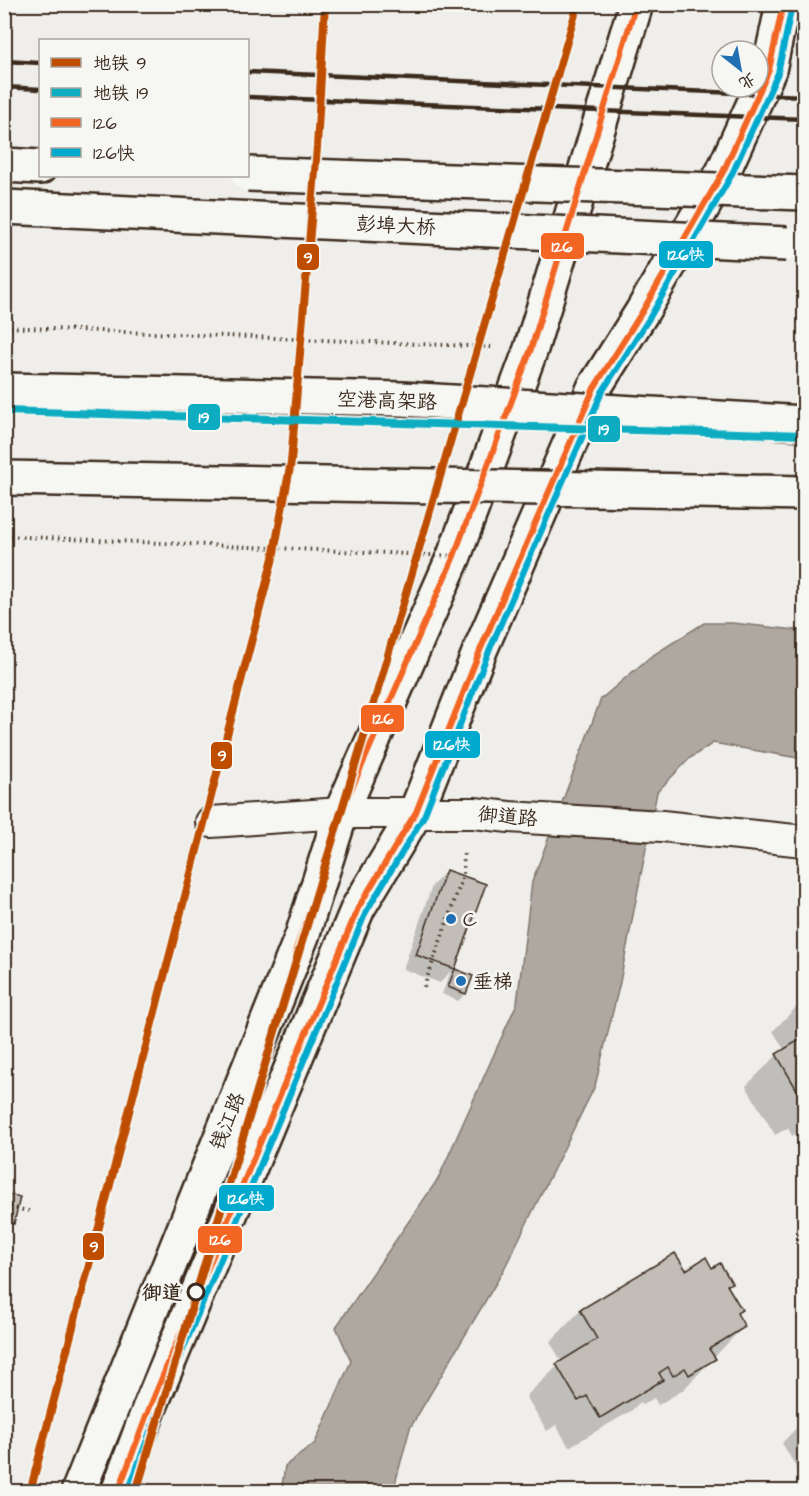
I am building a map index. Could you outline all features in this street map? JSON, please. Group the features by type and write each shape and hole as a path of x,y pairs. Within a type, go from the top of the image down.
{"main road":[{"name":"钱江路","path":"78,1491 302,936 341,813 454,556 531,349 636,4"},
{"name":"钱江路","path":"118,1491 149,1409 358,908 416,812 481,648 594,388 642,312 712,192 737,141 769,70 783,4"},
{"path":"4,165 39,166"},
{"path":"249,174 804,193"},
{"name":"彭埠大桥","path":"4,207 796,245"},
{"name":"空港高架路","path":"4,390 402,399 804,423"},
{"path":"4,478 804,493"}],"street":[{"name":"御道路","path":"211,822 341,813 474,813 509,818 662,826 804,841"}],"path":[{"path":"4,327 531,349"},
{"path":"4,536 454,556"},
{"path":"424,987 463,876 464,851"},
{"path":"4,1206 33,1212"}],"shaded area":[{"path":"704,623 732,623 804,631 804,759 713,743 690,758 657,792 620,982 595,1086 502,1273 410,1428 393,1491 281,1492 285,1466 315,1443 351,1361 336,1327 438,1179 517,1003 532,882 601,699 650,657"}],"building":[{"name":"C","path":"446,870 486,884 455,969 416,955"},
{"name":"垂梯","path":"455,969 473,976 466,994 448,987"},
{"path":"804,1037 804,1102 776,1054"},
{"path":"4,1193 20,1197 14,1224 4,1222"},
{"path":"675,1253 686,1270 706,1257 712,1268 720,1263 732,1283 727,1285 742,1310 737,1313 745,1327 709,1349 716,1359 689,1375 685,1368 673,1376 668,1367 659,1373 663,1380 600,1418 587,1396 578,1401 556,1364 597,1339 580,1310"}],"railway":[{"path":"4,61 39,63"},
{"path":"249,72 804,96"},
{"path":"4,87 39,89"},
{"path":"249,97 804,119"}],"metro line":[{"name":"9","path":"30,1492 273,558 291,462 317,147 325,4"},
{"name":"9","path":"136,1492 371,713 578,4"},
{"name":"19","path":"4,411 804,435"}],"transit line":[{"name":"126","path":"294,955 341,813 454,556 531,349 636,4"},
{"name":"126","path":"118,1492 149,1409 358,908 416,812 481,648 594,388 642,312 723,172 769,70 783,4"},
{"name":"126快","path":"128,1492 157,1412 366,912 424,816 489,651 602,392 650,317 731,176 778,73 792,6"}],"place":[{"name":"C","path":"451,919"},
{"name":"垂梯","path":"461,981"},
{"name":"御道","path":"196,1292"}]}
